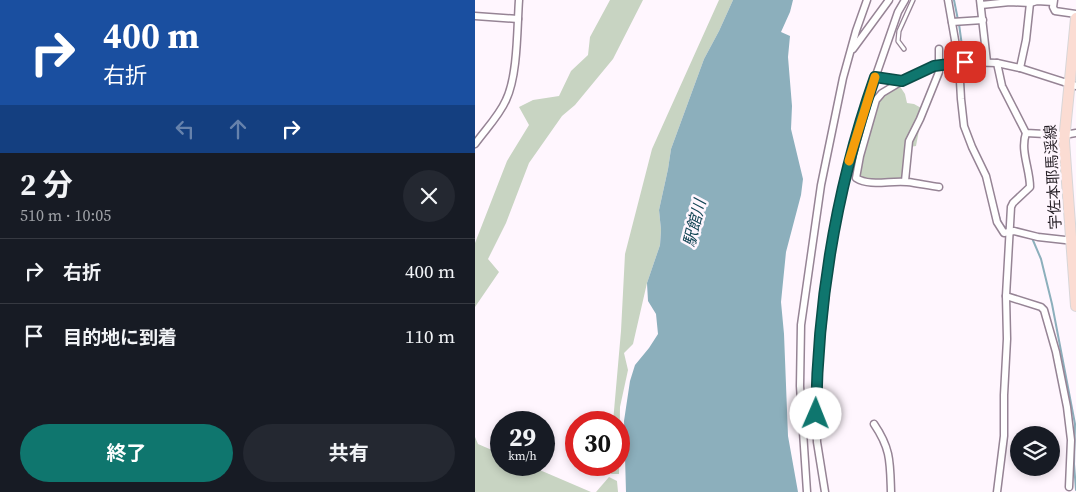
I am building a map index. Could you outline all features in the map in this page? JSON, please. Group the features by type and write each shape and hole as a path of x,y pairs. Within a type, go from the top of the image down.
{"main road":[{"name":"宇佐本耶馬渓線","path":"1076,18 1072,85 1064,135 1073,241 1076,306"}],"street":[{"path":"475,144 507,99 515,57 519,0"},
{"path":"807,492 801,386 801,325 821,185 850,53 867,0"},
{"path":"850,53 889,0"},
{"path":"825,492 817,442 816,398 829,260 844,180 858,127 898,12 905,0"},
{"path":"948,0 959,63 961,100 967,134 986,176 997,222 1003,231 1007,233 1073,241"},
{"path":"987,62 980,2 1030,3 1053,1 1055,11 1076,14"},
{"path":"1021,68 1030,3"},
{"path":"475,16 517,19"},
{"path":"952,22 983,20"},
{"path":"905,181 909,141 927,104 939,72 939,49"},
{"path":"939,187 905,181 883,183 856,178 855,175 877,98 882,93 902,81 940,65 959,63 997,63 1021,68 1072,85"},
{"path":"997,63 1003,86 1026,133 1025,156 1031,187 1012,205 1005,296 1007,339 1003,394 1004,436 997,492"},
{"path":"875,77 902,81"},
{"path":"1026,133 1064,135 1076,133"},
{"path":"1005,296 1041,307 1044,310 1057,352 1067,407 1071,440 1069,487"},
{"path":"874,424 889,451 891,492"}],"lane":[{"path":"905,49 898,42 899,31 913,0"}],"green space":[{"path":"610,0 643,0 613,59 575,105 562,116 529,163 506,223 488,259 499,272 475,307 475,243 507,161 529,125 519,107 533,100 559,96 571,71 588,55 590,37"},
{"path":"719,0 733,0 704,59 671,149 659,210 660,245 647,283 633,344 624,353 628,370 620,411 614,411 625,254 652,149"},
{"path":"899,85 905,94 907,103 914,104 923,109 916,146 910,147 903,180 859,178 862,153 879,98"},
{"path":"475,437 478,444 490,449 490,476 554,476 591,492 475,492"},
{"path":"609,477 617,481 618,492 596,492"}],"water":[{"name":"駅館川","path":"733,0 793,0 781,32 790,36 788,57 792,106 791,129 803,179 801,195 786,252 781,302 788,436 798,492 626,492 626,476 630,476 630,411 626,411 630,381 635,365 658,334 656,314 648,301 647,283 660,245 659,210 671,149 704,59"}],"waterway":[{"path":"954,0 958,20"},
{"path":"959,24 962,46 961,57"},
{"path":"997,210 1002,226 1007,228"},
{"path":"1032,238 1041,259 1052,304 1075,424 1074,464 1076,490"}],"slow traffic":[{"path":"849,161 875,77"}],"route":[{"path":"816,414 817,373 829,260 836,216 858,127 875,77 902,81 934,66 965,62"}]}
